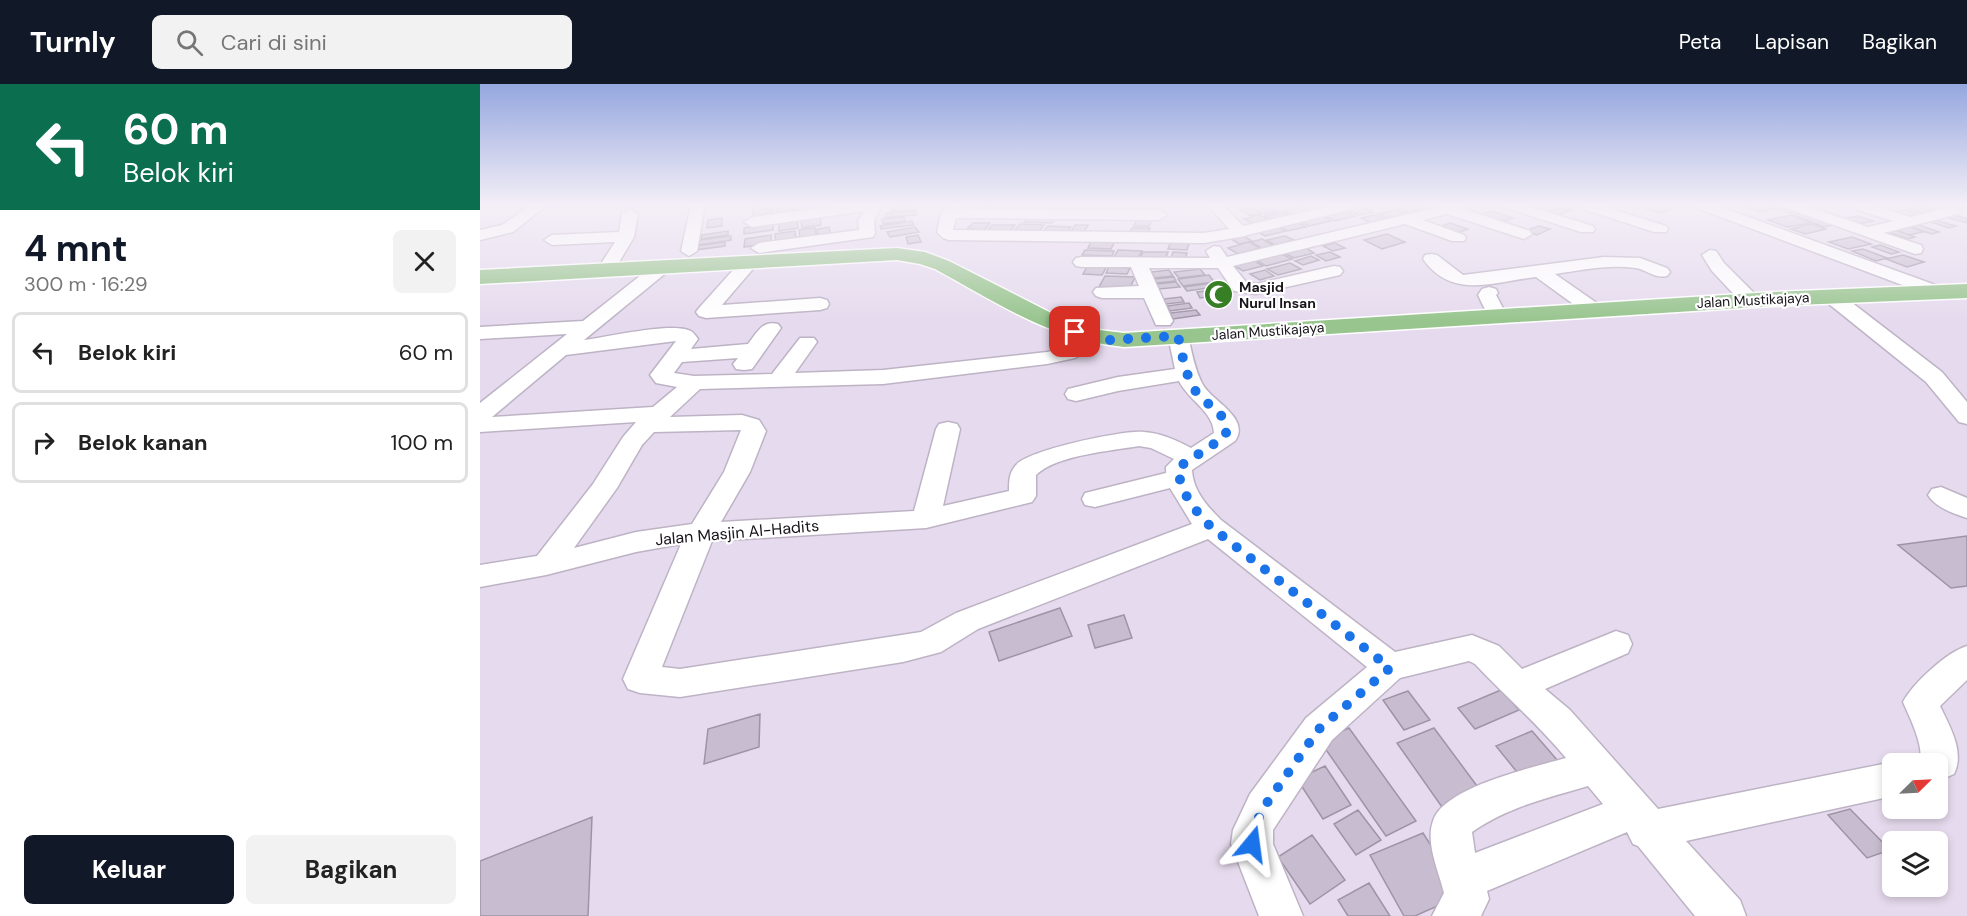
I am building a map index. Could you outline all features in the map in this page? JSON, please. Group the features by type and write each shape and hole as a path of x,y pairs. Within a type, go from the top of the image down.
{"main road":[{"name":"Jalan Mustikajaya","path":"480,277 661,268 754,256 877,254 925,258 965,276 1055,326 1096,338 1124,340 1170,329 1497,316 1750,300 1967,291"}],"street":[{"path":"606,270 622,244"},
{"path":"689,251 690,244"},
{"path":"817,244 754,256 706,312 820,304"},
{"path":"1209,244 1240,287 1248,290 1334,271"},
{"path":"1082,262 1223,263 1303,244"},
{"path":"1797,244 1821,252"},
{"path":"1800,244 1924,292"},
{"path":"1900,244 1915,249"},
{"path":"1710,255 1718,267 1750,300"},
{"path":"1431,259 1453,278 1462,281 1604,262 1640,263 1661,272"},
{"path":"1095,499 1184,468 1226,436 1227,425 1220,411 1199,396 1193,386 1170,329 1138,263"},
{"path":"480,415 661,268"},
{"path":"1539,271 1594,310"},
{"path":"1102,292 1151,292"},
{"path":"1489,293 1487,295 1497,316"},
{"path":"1831,296 1934,377 1967,417"},
{"path":"480,333 586,327"},
{"path":"731,382 771,328"},
{"path":"559,350 644,337 684,334 688,339 662,375 664,378 694,383 883,377 1047,358 1068,354 1096,338"},
{"path":"779,380 807,342"},
{"path":"676,356 755,350"},
{"path":"1076,394 1118,384 1188,373"},
{"path":"546,565 604,488 632,442 653,419 694,383"},
{"path":"480,395 505,394"},
{"path":"480,425 653,419 742,422 751,425 754,431 737,472 701,532 640,679 680,683 903,649 929,643 967,621 1211,527"},
{"path":"926,519 948,429"},
{"name":"Jalan Masjin Al-Hadits","path":"480,576 546,565 636,542 701,532 926,519 1023,496 1025,469 1043,459 1139,439 1153,439 1165,443 1184,468"},
{"path":"1184,468 1196,511 1211,527 1390,668"},
{"path":"1941,495 1967,510"},
{"path":"1517,686 1616,644"},
{"path":"1281,916 1252,844 1253,830 1264,807 1319,729 1390,668 1472,648 1486,654 1517,686 1557,721 1594,767 1724,916"},
{"path":"1939,753 1935,735 1921,702 1967,659"},
{"path":"1594,767 1496,797 1464,813 1452,823 1450,838 1459,897 1640,820 1882,781"}],"building":[{"path":"725,244 725,246 695,250 696,246"},
{"path":"744,244 765,244 744,247"},
{"path":"1090,244 1114,244 1111,249 1088,248"},
{"path":"1170,244 1189,244 1187,250 1168,249"},
{"path":"1252,244 1260,248 1238,254 1228,248"},
{"path":"1254,244 1274,246 1263,249"},
{"path":"1337,244 1345,248 1333,251 1323,246"},
{"path":"1372,244 1399,244 1382,249"},
{"path":"1834,244 1871,244 1848,249"},
{"path":"1880,245 1899,252 1891,254 1872,247"},
{"path":"1306,248 1314,253 1294,258 1286,254"},
{"path":"1863,249 1887,258 1876,261 1852,251"},
{"path":"1085,250 1114,251 1112,256 1082,255"},
{"path":"1118,250 1142,251 1138,258 1114,257"},
{"path":"1143,252 1168,252 1165,260 1140,258"},
{"path":"1173,252 1187,253 1185,259 1171,258"},
{"path":"1330,252 1340,257 1326,261 1316,255"},
{"path":"1282,254 1292,259 1266,266 1257,260"},
{"path":"1903,255 1924,262 1907,267 1886,259"},
{"path":"1311,256 1319,260 1303,265 1295,261"},
{"path":"1255,261 1263,266 1243,271 1235,266"},
{"path":"1290,263 1301,269 1278,275 1267,269"},
{"path":"1088,265 1107,266 1102,275 1083,274"},
{"path":"1109,267 1130,268 1127,274 1106,273"},
{"path":"1200,269 1205,275 1179,278 1174,272"},
{"path":"1169,270 1173,276 1155,278 1151,272"},
{"path":"1265,270 1274,276 1260,280 1250,274"},
{"path":"1209,275 1214,282 1183,286 1178,279"},
{"path":"1105,276 1135,277 1130,288 1099,287"},
{"path":"1174,277 1176,281 1157,283 1154,279"},
{"path":"1176,282 1180,287 1159,289 1156,284"},
{"path":"1219,282 1222,286 1187,291 1184,287"},
{"path":"1224,289 1228,294 1200,298 1197,292"},
{"path":"1181,297 1184,302 1166,304 1163,299"},
{"path":"1189,303 1192,308 1170,311 1167,306"},
{"path":"1196,310 1200,315 1173,319 1170,313"},
{"path":"1967,536 1967,586 1951,588 1898,545"},
{"path":"1060,608 1072,636 999,661 989,632"},
{"path":"1124,615 1132,638 1095,648 1088,625"},
{"path":"1501,690 1519,710 1475,729 1458,708"},
{"path":"1408,691 1430,720 1404,730 1383,700"},
{"path":"760,714 759,747 704,764 708,729"},
{"path":"1349,728 1416,821 1386,836 1320,741"},
{"path":"1434,728 1480,790 1442,807 1397,743"},
{"path":"1532,731 1558,761 1521,777 1496,746"},
{"path":"1325,766 1351,805 1323,819 1297,779"},
{"path":"1850,809 1882,842 1882,853 1867,858 1828,815"},
{"path":"1358,810 1381,840 1356,855 1334,824"},
{"path":"592,817 588,916 480,916 480,861"},
{"path":"1423,833 1462,895 1415,916 1404,916 1370,855"},
{"path":"1312,835 1345,880 1310,904 1278,857"},
{"path":"1369,883 1390,916 1348,916 1338,900"}],"place":[{"name":"Masjid Nurul Insan","path":"1218,295"}],"route":[{"path":"1075,332 1109,340 1178,336 1193,386 1199,396 1220,411 1227,425 1226,436 1179,467 1178,478 1196,511 1211,527 1390,668 1319,729 1264,807 1253,830 1252,844"}]}
